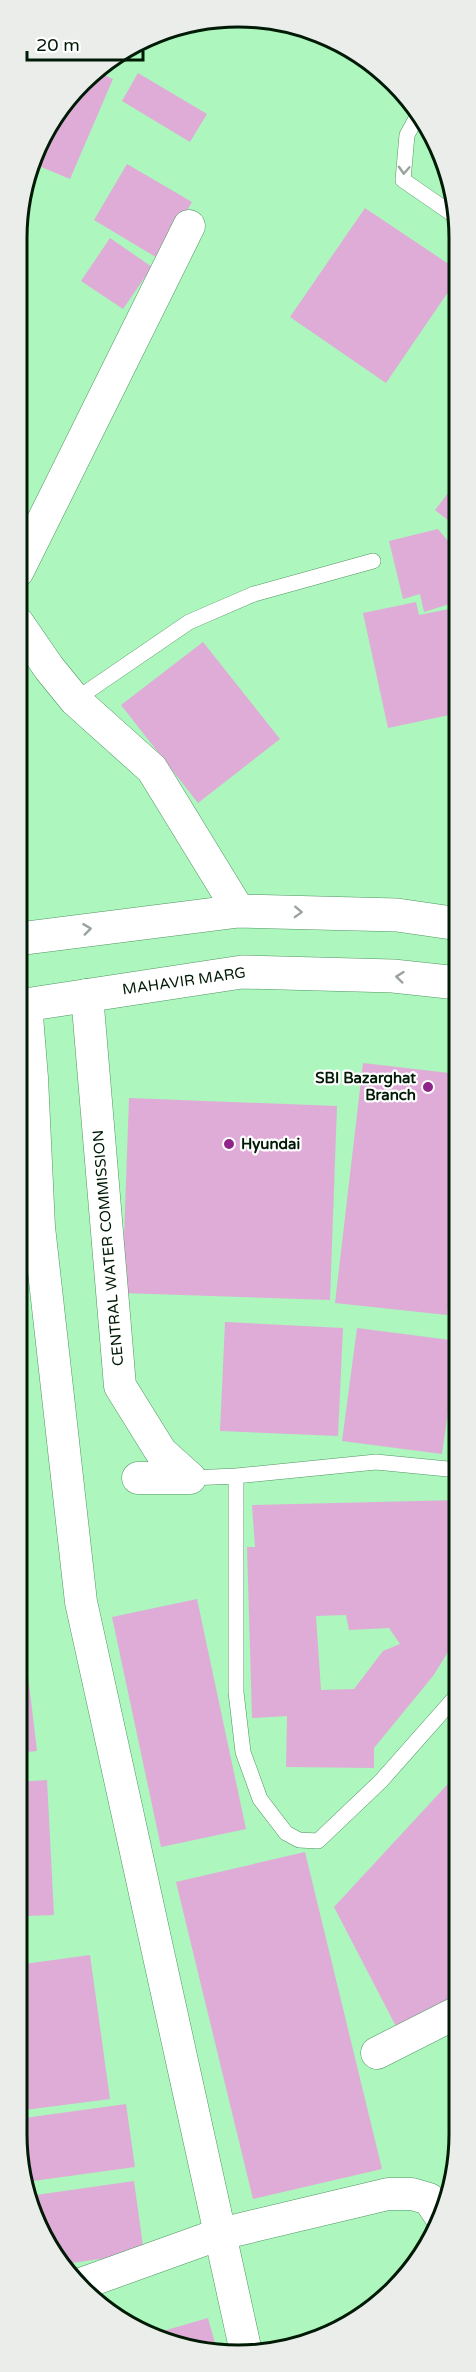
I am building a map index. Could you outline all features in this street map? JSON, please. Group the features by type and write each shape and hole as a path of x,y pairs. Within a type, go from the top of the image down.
{"highway":[{"path":"27,938 239,911 397,915 449,923"},
{"name":"MAHAVIR MARG","path":"27,1004 242,972 393,976 449,982"}],"street":[{"path":"27,553 189,226"},
{"path":"27,636 75,700 152,769 239,911"},
{"path":"27,669 49,668"},
{"name":"CENTRAL WATER COMMISSION","path":"87,995 120,1386 161,1452 190,1478"},
{"path":"27,1042 32,1078 39,1227 81,1602 244,2345"},
{"path":"138,1478 190,1478"},
{"path":"377,2053 449,2017"},
{"path":"88,2282 220,2235 388,2194 412,2194 429,2199 435,2209"}],"lane":[{"path":"414,122 406,135 404,180 447,210"},
{"path":"75,700 189,622 254,594 373,561"},
{"path":"190,1478 236,1476 376,1462 449,1469"},
{"path":"236,1476 236,1692 243,1752 260,1799 286,1833 299,1840 318,1841 381,1781 449,1704"}],"building":[{"path":"138,73 207,114 190,142 122,101"},
{"path":"104,75 113,79 70,179 39,166 55,132 79,99"},
{"path":"127,164 192,202 159,259 94,220"},
{"path":"365,208 449,264 449,291 386,383 290,317"},
{"path":"110,238 152,267 123,309 81,281"},
{"path":"449,492 449,521 435,510"},
{"path":"438,529 449,542 449,604 424,612 420,594 403,599 389,541"},
{"path":"416,602 419,615 449,609 449,715 388,728 363,613"},
{"path":"203,642 280,739 198,803 121,705"},
{"path":"363,1063 449,1073 449,1298 447,1315 335,1303"},
{"path":"129,1098 337,1106 330,1300 122,1293"},
{"path":"225,1322 343,1328 338,1436 220,1431"},
{"path":"357,1328 449,1340 449,1405 442,1454 342,1441"},
{"path":"449,1500 449,1650 433,1676 374,1748 374,1768 286,1767 287,1716 252,1718 247,1547 255,1547 252,1505","holes":["346,1615 349,1630 389,1628 400,1644 383,1651 354,1689 321,1690 316,1616"]},
{"path":"197,1599 246,1829 161,1847 112,1617"},
{"path":"27,1666 37,1751 27,1752"},
{"path":"47,1780 54,1915 27,1916 27,1781"},
{"path":"449,1783 449,2007 400,2034 334,1907"},
{"path":"305,1852 382,2169 253,2199 176,1882"},
{"path":"90,1955 110,2099 27,2110 27,1964"},
{"path":"126,2104 135,2167 32,2181 27,2148 27,2118"},
{"path":"134,2181 144,2253 72,2263 55,2239 36,2195"},
{"path":"208,2318 215,2344 183,2338 162,2331"}],"place":[{"name":"SBI Bazarghat Branch","path":"428,1087"},
{"name":"Hyundai","path":"229,1144"}]}
